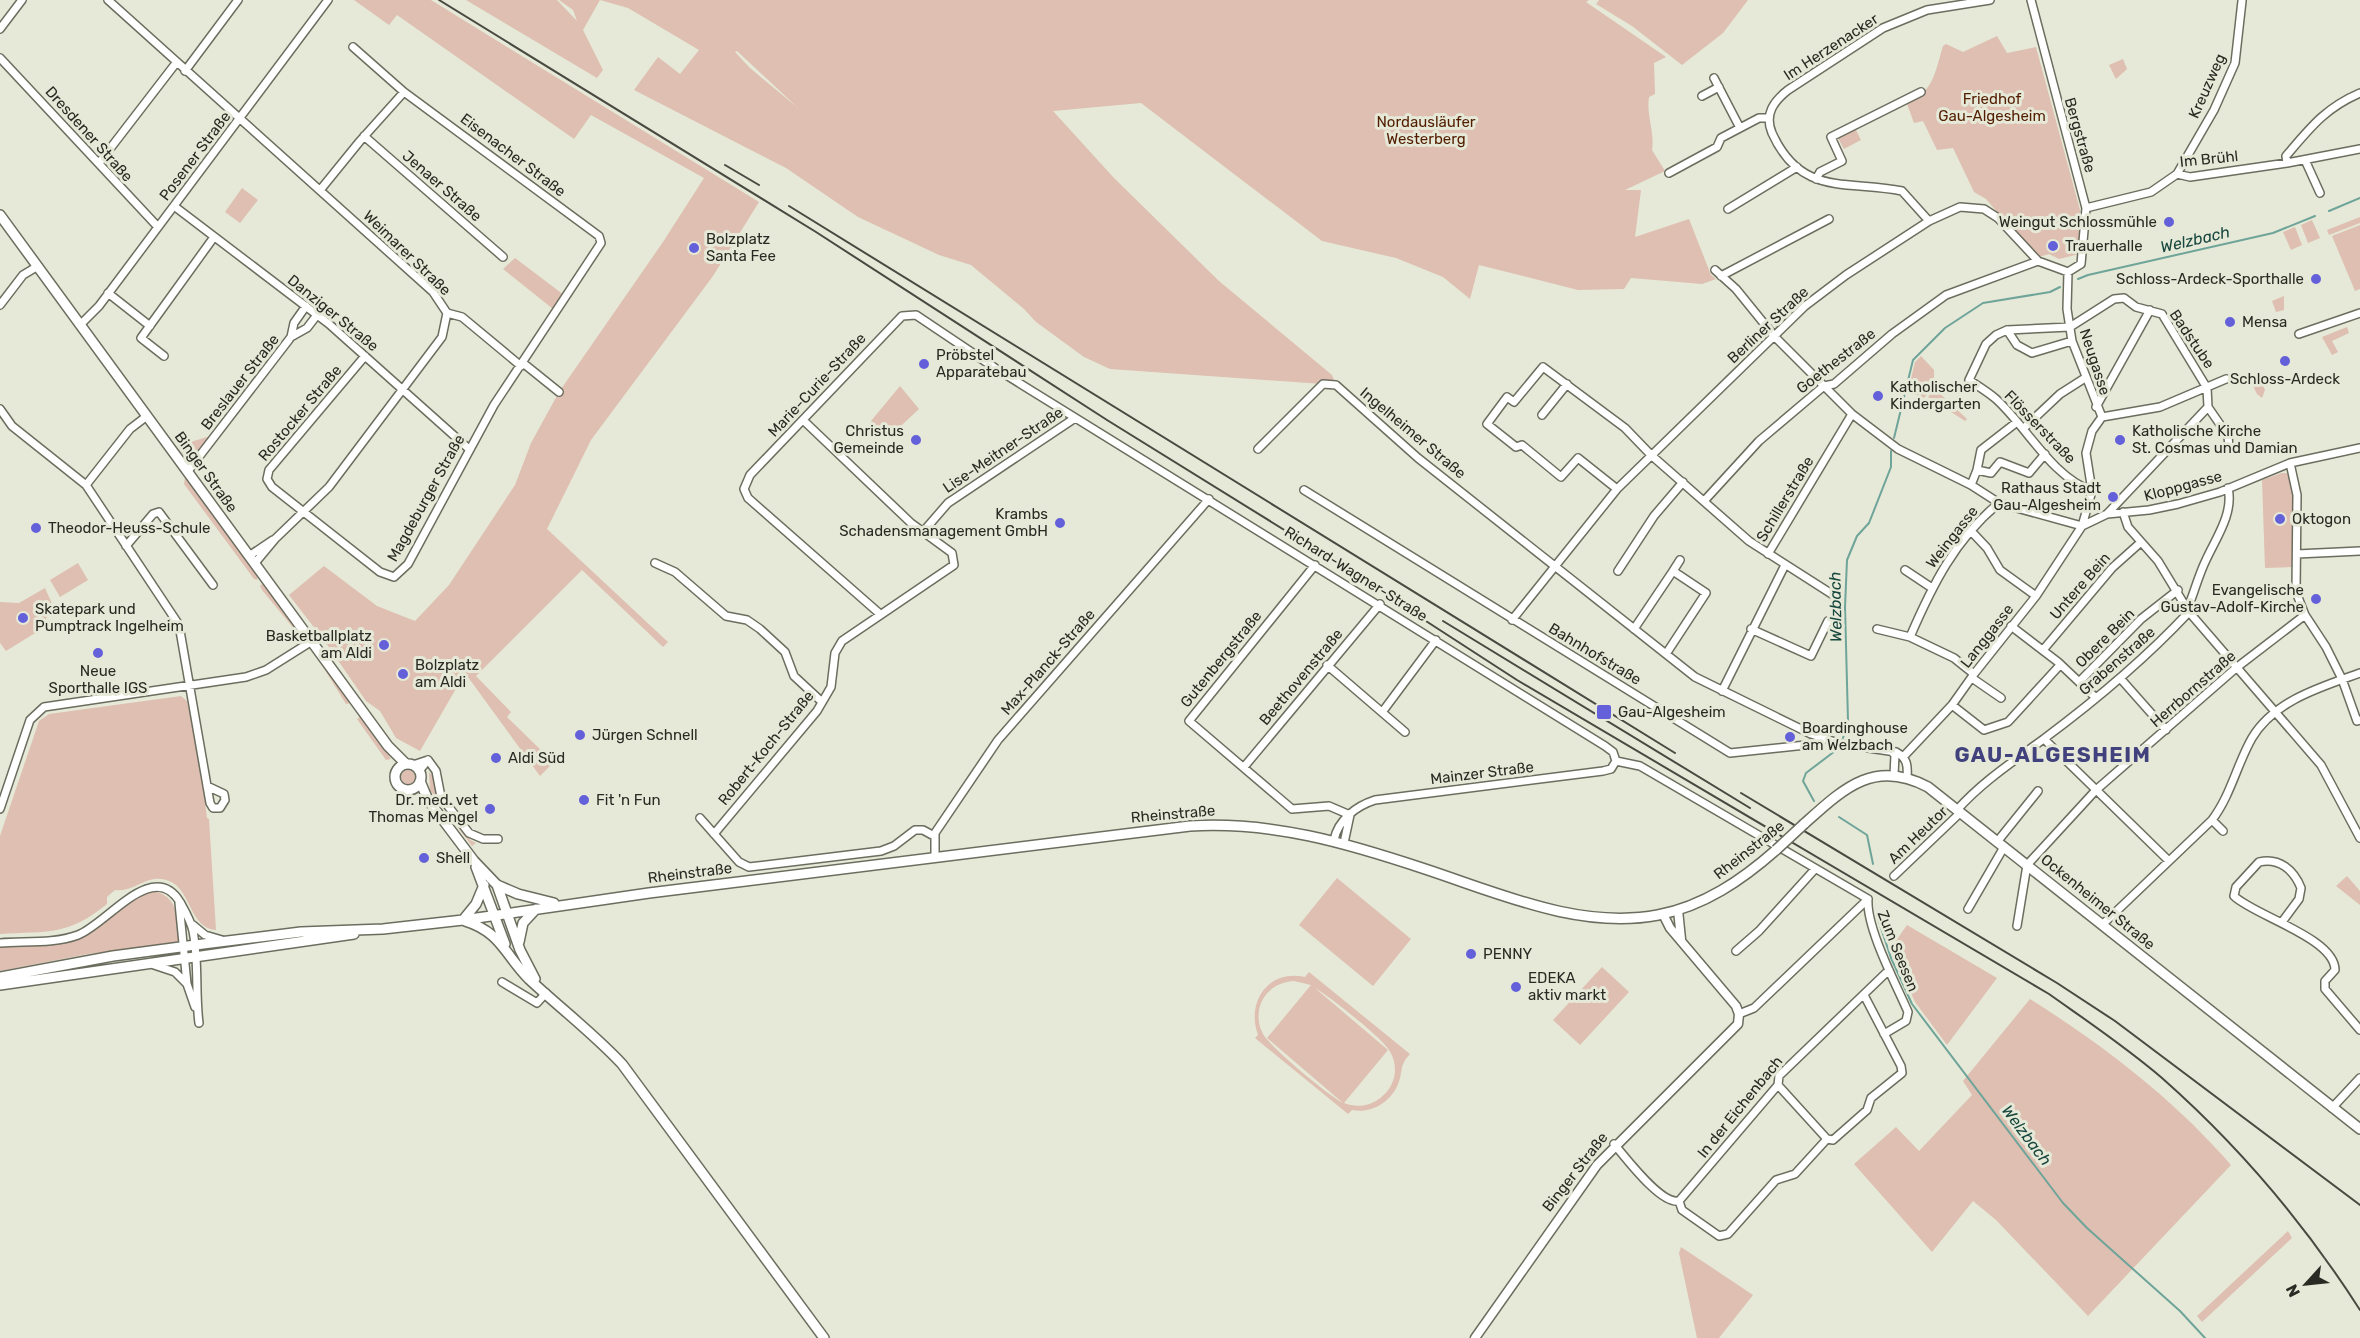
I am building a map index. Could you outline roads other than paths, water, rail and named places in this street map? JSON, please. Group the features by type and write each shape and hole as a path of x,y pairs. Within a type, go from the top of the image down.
{"main road":[{"name":"Binger Straße","path":"0,215 388,746 415,770"},
{"name":"Binger Straße","path":"388,746 397,770 397,784 411,789"},
{"path":"397,770 415,770"},
{"path":"415,770 411,789 428,800"},
{"path":"415,770 428,800 474,861 497,885 520,950 530,971 546,993"},
{"name":"Ockenheimer Straße","path":"1804,824 1848,787 1876,776 1907,777 1928,786 2360,1129"},
{"name":"Rheinstraße","path":"383,929 936,856 1204,825 1271,828 1339,842 1507,896 1572,914 1612,918 1662,914 1678,910 1720,892 1776,850 1804,824"},
{"path":"474,861 507,949"},
{"path":"484,885 476,904 463,920 489,931 507,949 523,972 603,1043 622,1064 824,1338"},
{"path":"497,885 540,901 562,905"},
{"path":"520,950 520,929 536,909"},
{"path":"0,977 102,958 228,941 301,932 383,929"},
{"path":"0,985 383,929"}],"street":[{"path":"0,29 22,0"},
{"name":"Weimarer Straße","path":"108,0 440,298 447,313 442,337 329,487 252,560"},
{"path":"185,71 238,0"},
{"name":"Posener Straße","path":"80,325 108,293 328,0"},
{"name":"Im Herzenacker","path":"1768,118 1777,99 1883,28 1927,10 1990,0"},
{"name":"Bergstraße","path":"2031,0 2086,208 2081,264 2068,272"},
{"name":"Kreuzweg","path":"2177,174 2214,110 2235,63 2242,0"},
{"name":"Eisenacher Straße","path":"353,48 404,92 599,237 602,243"},
{"name":"Dresdener Straße","path":"0,58 158,227"},
{"path":"99,163 176,63"},
{"path":"1714,78 1740,128"},
{"path":"1702,96 1719,87"},
{"path":"321,189 404,92"},
{"path":"1816,179 1820,172 1842,161 1831,137 1921,92"},
{"path":"2287,164 2286,156 2313,123 2336,104 2360,93"},
{"path":"1669,173 1717,147 1721,138 1759,118 1768,118 1770,130 1777,144 1797,167 1816,179 1832,184 1902,191 1929,221"},
{"name":"Jenaer Straße","path":"364,136 503,257"},
{"name":"Im Brühl","path":"2086,208 2151,192 2177,174 2190,177 2287,164 2360,149"},
{"path":"2305,160 2320,193"},
{"path":"1728,209 1797,167"},
{"name":"Danziger Straße","path":"174,206 317,315 469,449"},
{"name":"Berliner Straße","path":"1557,566 1617,489 1813,300 1929,221 1960,207 1984,209 1998,218 2038,261 2068,272"},
{"path":"1721,276 1829,219"},
{"path":"164,356 141,338 214,237"},
{"name":"Magdeburger Straße","path":"303,512 380,572 394,577 408,564 469,449 602,243"},
{"name":"Goethestraße","path":"1705,500 1759,441 1824,386 1834,384 1892,334 1946,295 2038,261"},
{"path":"0,305 23,275 38,266"},
{"path":"1714,270 1736,289 1775,338 1852,414 1898,449 1971,485 1999,503"},
{"name":"Neugasse","path":"2068,272 2067,309 2072,341 2096,407 2102,417 2092,431 2086,453 2092,491"},
{"path":"108,293 150,326"},
{"name":"Badstube","path":"2070,327 2114,299 2124,298 2136,307 2162,314 2207,388"},
{"name":"Breslauer Straße","path":"291,337 294,323 306,306"},
{"path":"2096,407 2150,310"},
{"path":"447,313 462,317 559,392"},
{"path":"2300,334 2360,313"},
{"name":"Breslauer Straße","path":"188,471 291,337 307,327 317,315"},
{"name":"Marie-Curie-Straße","path":"880,614 748,498 744,489 750,475 876,342 902,316 916,315 1075,418"},
{"path":"2007,330 2070,327"},
{"path":"2007,330 2017,345 2032,353 2072,341"},
{"name":"Flösserstraße","path":"2007,330 1986,344 1969,380 1995,398 2045,454 2081,487 2092,491"},
{"name":"Rostocker Straße","path":"303,512 272,487 267,474 365,356"},
{"path":"1617,489 1578,458 1561,477 1522,445 1516,447 1487,424 1507,397 1514,402 1543,367 1625,428 1749,541 1768,554"},
{"path":"2024,428 2053,399 2085,378"},
{"path":"2102,417 2160,407 2226,379"},
{"name":"Ingelheimer Straße","path":"1258,449 1323,384 1336,385 1418,458 1695,676 1821,737"},
{"path":"1542,415 1567,384"},
{"path":"2207,388 2208,407 2228,436 2229,447"},
{"path":"2106,514 2208,407"},
{"path":"0,409 12,426 86,485 179,625 207,786"},
{"name":"Schillerstraße","path":"1838,598 1768,554 1852,414"},
{"path":"86,485 130,429 147,416"},
{"name":"Richard-Wagner-Straße","path":"1075,418 1380,604 1605,746 1613,752 1616,761"},
{"name":"Lise-Meitner-Straße","path":"922,533 948,503 1075,418"},
{"path":"803,420 922,533"},
{"path":"1971,485 1981,450 2017,422"},
{"name":"Kloppgasse","path":"2082,526 2106,514 2178,504 2228,488 2290,463 2360,448"},
{"path":"1977,470 1991,473 2000,462 2028,473 2045,454"},
{"path":"2290,463 2297,495 2296,592 2305,615 2326,647 2342,680 2358,720"},
{"path":"1618,571 1654,516 1683,482"},
{"name":"Grabenstraße","path":"1959,812 1969,795 2096,698 2162,640 2189,612 2189,605 2205,562 2226,517 2231,500 2228,488"},
{"name":"Bahnhofstraße","path":"1304,490 1496,606 1512,620 1730,753 1815,744 1821,737"},
{"path":"2082,526 2092,491"},
{"name":"Max-Planck-Straße","path":"934,836 998,740 1209,499"},
{"name":"Weingasse","path":"1910,637 1942,568 1971,531 1999,503 2082,526"},
{"path":"126,546 153,514 159,512 213,585"},
{"path":"2123,512 2128,527 2158,561 2178,590 2189,612 2321,765 2360,838"},
{"name":"Langgasse","path":"1904,756 1952,705 2036,596 2082,526"},
{"path":"1971,531 1987,548 2000,570 2036,596"},
{"name":"Robert-Koch-Straße","path":"714,834 822,702 831,687 835,653 842,641 952,567 954,558 947,549 922,533"},
{"name":"Untere Bein","path":"2043,650 2112,568 2140,543"},
{"path":"2297,554 2360,551"},
{"path":"1634,629 1680,560"},
{"path":"655,563 675,572 726,616 747,620 760,629 785,652 794,676 822,702"},
{"name":"Gutenbergstraße","path":"1315,564 1189,721 1292,809 1329,806 1350,815"},
{"path":"1722,691 1785,565"},
{"path":"1512,620 1557,566"},
{"path":"1905,570 1932,588"},
{"path":"1666,654 1706,593 1672,571"},
{"name":"Obere Bein","path":"2079,682 2141,620 2178,590"},
{"name":"Beethovenstraße","path":"1244,767 1380,604"},
{"name":"Herrbornstraße","path":"2027,865 2096,790 2236,668 2305,615"},
{"path":"1751,629 1812,656 1828,621"},
{"path":"2011,626 2043,650 2096,698"},
{"path":"1877,629 1910,637 1954,658 2001,698"},
{"path":"1383,711 1436,640"},
{"path":"0,809 29,723 36,711 50,705 191,687 256,674 312,641"},
{"path":"1327,665 1405,732"},
{"path":"1952,705 1984,730 2008,722 2060,665"},
{"path":"2102,925 2212,820 2222,807 2252,738 2273,711 2360,673"},
{"path":"2120,678 2166,730"},
{"path":"1821,737 1841,744 1890,750 1904,756 1907,777"},
{"path":"2044,739 2169,861"},
{"path":"1890,750 1894,755 1894,775"},
{"path":"415,770 428,760 436,771 441,797 470,833 483,839 498,839"},
{"path":"1616,761 1640,766 1868,899"},
{"name":"Mainzer Straße","path":"1339,842 1342,821 1364,804 1375,800 1603,771 1611,769 1616,761"},
{"path":"1968,909 2000,845 2038,791"},
{"name":"Am Heutor","path":"1894,876 1959,812"},
{"name":"Rheinstraße","path":"700,818 739,862 754,867 885,850 915,830 923,830 934,836"},
{"path":"2212,820 2223,831"},
{"path":"934,836 936,856"},
{"path":"2282,922 2299,899 2301,888 2287,867 2271,861 2259,862 2236,887 2233,894 2238,900 2282,922 2305,937 2333,962 2335,970 2325,981 2325,989 2360,1029"},
{"path":"2017,926 2027,865"},
{"path":"1736,951 1759,931 1815,869"},
{"path":"0,943 75,936 94,926 140,891 152,886 168,890 179,901 191,923 205,935 228,941"},
{"name":"Zum Seesen","path":"1868,899 1867,911 1889,970 1908,1012 1906,1021 1884,1034"},
{"name":"Binger Straße","path":"1475,1338 1580,1185 1614,1144 1736,1027 1739,1014 1755,1008 1868,899"},
{"path":"179,901 189,946 198,1019 187,984 190,959"},
{"path":"1678,910 1681,940"},
{"path":"1662,914 1733,1003 1739,1014"},
{"path":"189,946 191,923"},
{"path":"151,964 175,972 187,984"},
{"name":"In der Eichenbach","path":"1679,1201 1778,1085 1779,1076 1889,970"},
{"path":"502,982 537,1003 546,993"},
{"path":"1778,1085 1827,1139 1833,1140 1867,1110 1871,1098 1902,1072 1864,995"},
{"path":"2332,1108 2360,1078"},
{"path":"1614,1144 1662,1197 1674,1202 1679,1201 1682,1210 1723,1236 1728,1234 1776,1180 1795,1174 1827,1139"}],"waterway":[{"name":"Welzbach","path":"2329,211 2360,198"},
{"name":"Welzbach","path":"2078,279 2273,233 2315,216"},
{"name":"Welzbach","path":"1894,438 1913,360 1945,328 1983,303 2050,292 2060,287"},
{"name":"Welzbach","path":"1843,738 1848,721 1845,607 1847,560 1857,536 1869,523 1891,467 1891,451"},
{"name":"Welzbach","path":"1814,801 1803,781 1806,773 1835,751"},
{"name":"Welzbach","path":"1839,817 1867,835 1873,864"},
{"name":"Welzbach","path":"1876,913 1891,958 1912,1004 2063,1203 2087,1228 2180,1311 2205,1338"}],"railway":[{"path":"439,0 816,232 1517,680 2049,994 2106,1034 2162,1078 2218,1131 2269,1187 2317,1247 2360,1310"},
{"path":"725,165 759,185"},
{"path":"789,206 1675,753"},
{"path":"1443,621 1750,808"},
{"path":"1741,793 2057,983 2115,1021 2360,1205"}],"place":[{"name":"Weingut Schlossmühle","path":"2169,222"},
{"name":"Trauerhalle","path":"2053,246"},
{"name":"Bolzplatz Santa Fee","path":"694,248"},
{"name":"Schloss-Ardeck-Sporthalle","path":"2316,279"},
{"name":"Mensa","path":"2230,322"},
{"name":"Schloss-Ardeck","path":"2285,361"},
{"name":"Pröbstel Apparatebau","path":"924,364"},
{"name":"Katholischer Kindergarten","path":"1878,396"},
{"name":"Christus Gemeinde","path":"916,440"},
{"name":"Katholische Kirche St. Cosmas und Damian","path":"2120,440"},
{"name":"Rathaus Stadt Gau-Algesheim","path":"2113,497"},
{"name":"Oktogon","path":"2280,519"},
{"name":"Krambs Schadensmanagement GmbH","path":"1060,523"},
{"name":"Theodor-Heuss-Schule","path":"36,528"},
{"name":"Evangelische Gustav-Adolf-Kirche","path":"2316,599"},
{"name":"Skatepark und Pumptrack Ingelheim","path":"23,618"},
{"name":"Basketballplatz am Aldi","path":"384,645"},
{"name":"Neue Sporthalle IGS","path":"98,653"},
{"name":"Bolzplatz am Aldi","path":"403,674"},
{"name":"Gau-Algesheim","path":"1604,712"},
{"name":"Jürgen Schnell","path":"580,735"},
{"name":"Boardinghouse am Welzbach","path":"1790,737"},
{"name":"Aldi Süd","path":"496,758"},
{"name":"Fit 'n Fun","path":"584,800"},
{"name":"Dr. med. vet Thomas Mengel","path":"490,809"},
{"name":"Shell","path":"424,858"},
{"name":"PENNY","path":"1471,954"},
{"name":"EDEKA aktiv markt","path":"1516,987"}],"district":[{"name":"GAU-ALGESHEIM","path":"2053,755"}],"park label":[{"name":"Friedhof Gau-Algesheim","path":"1992,108"},
{"name":"Nordausläufer Westerberg","path":"1426,130"}]}
